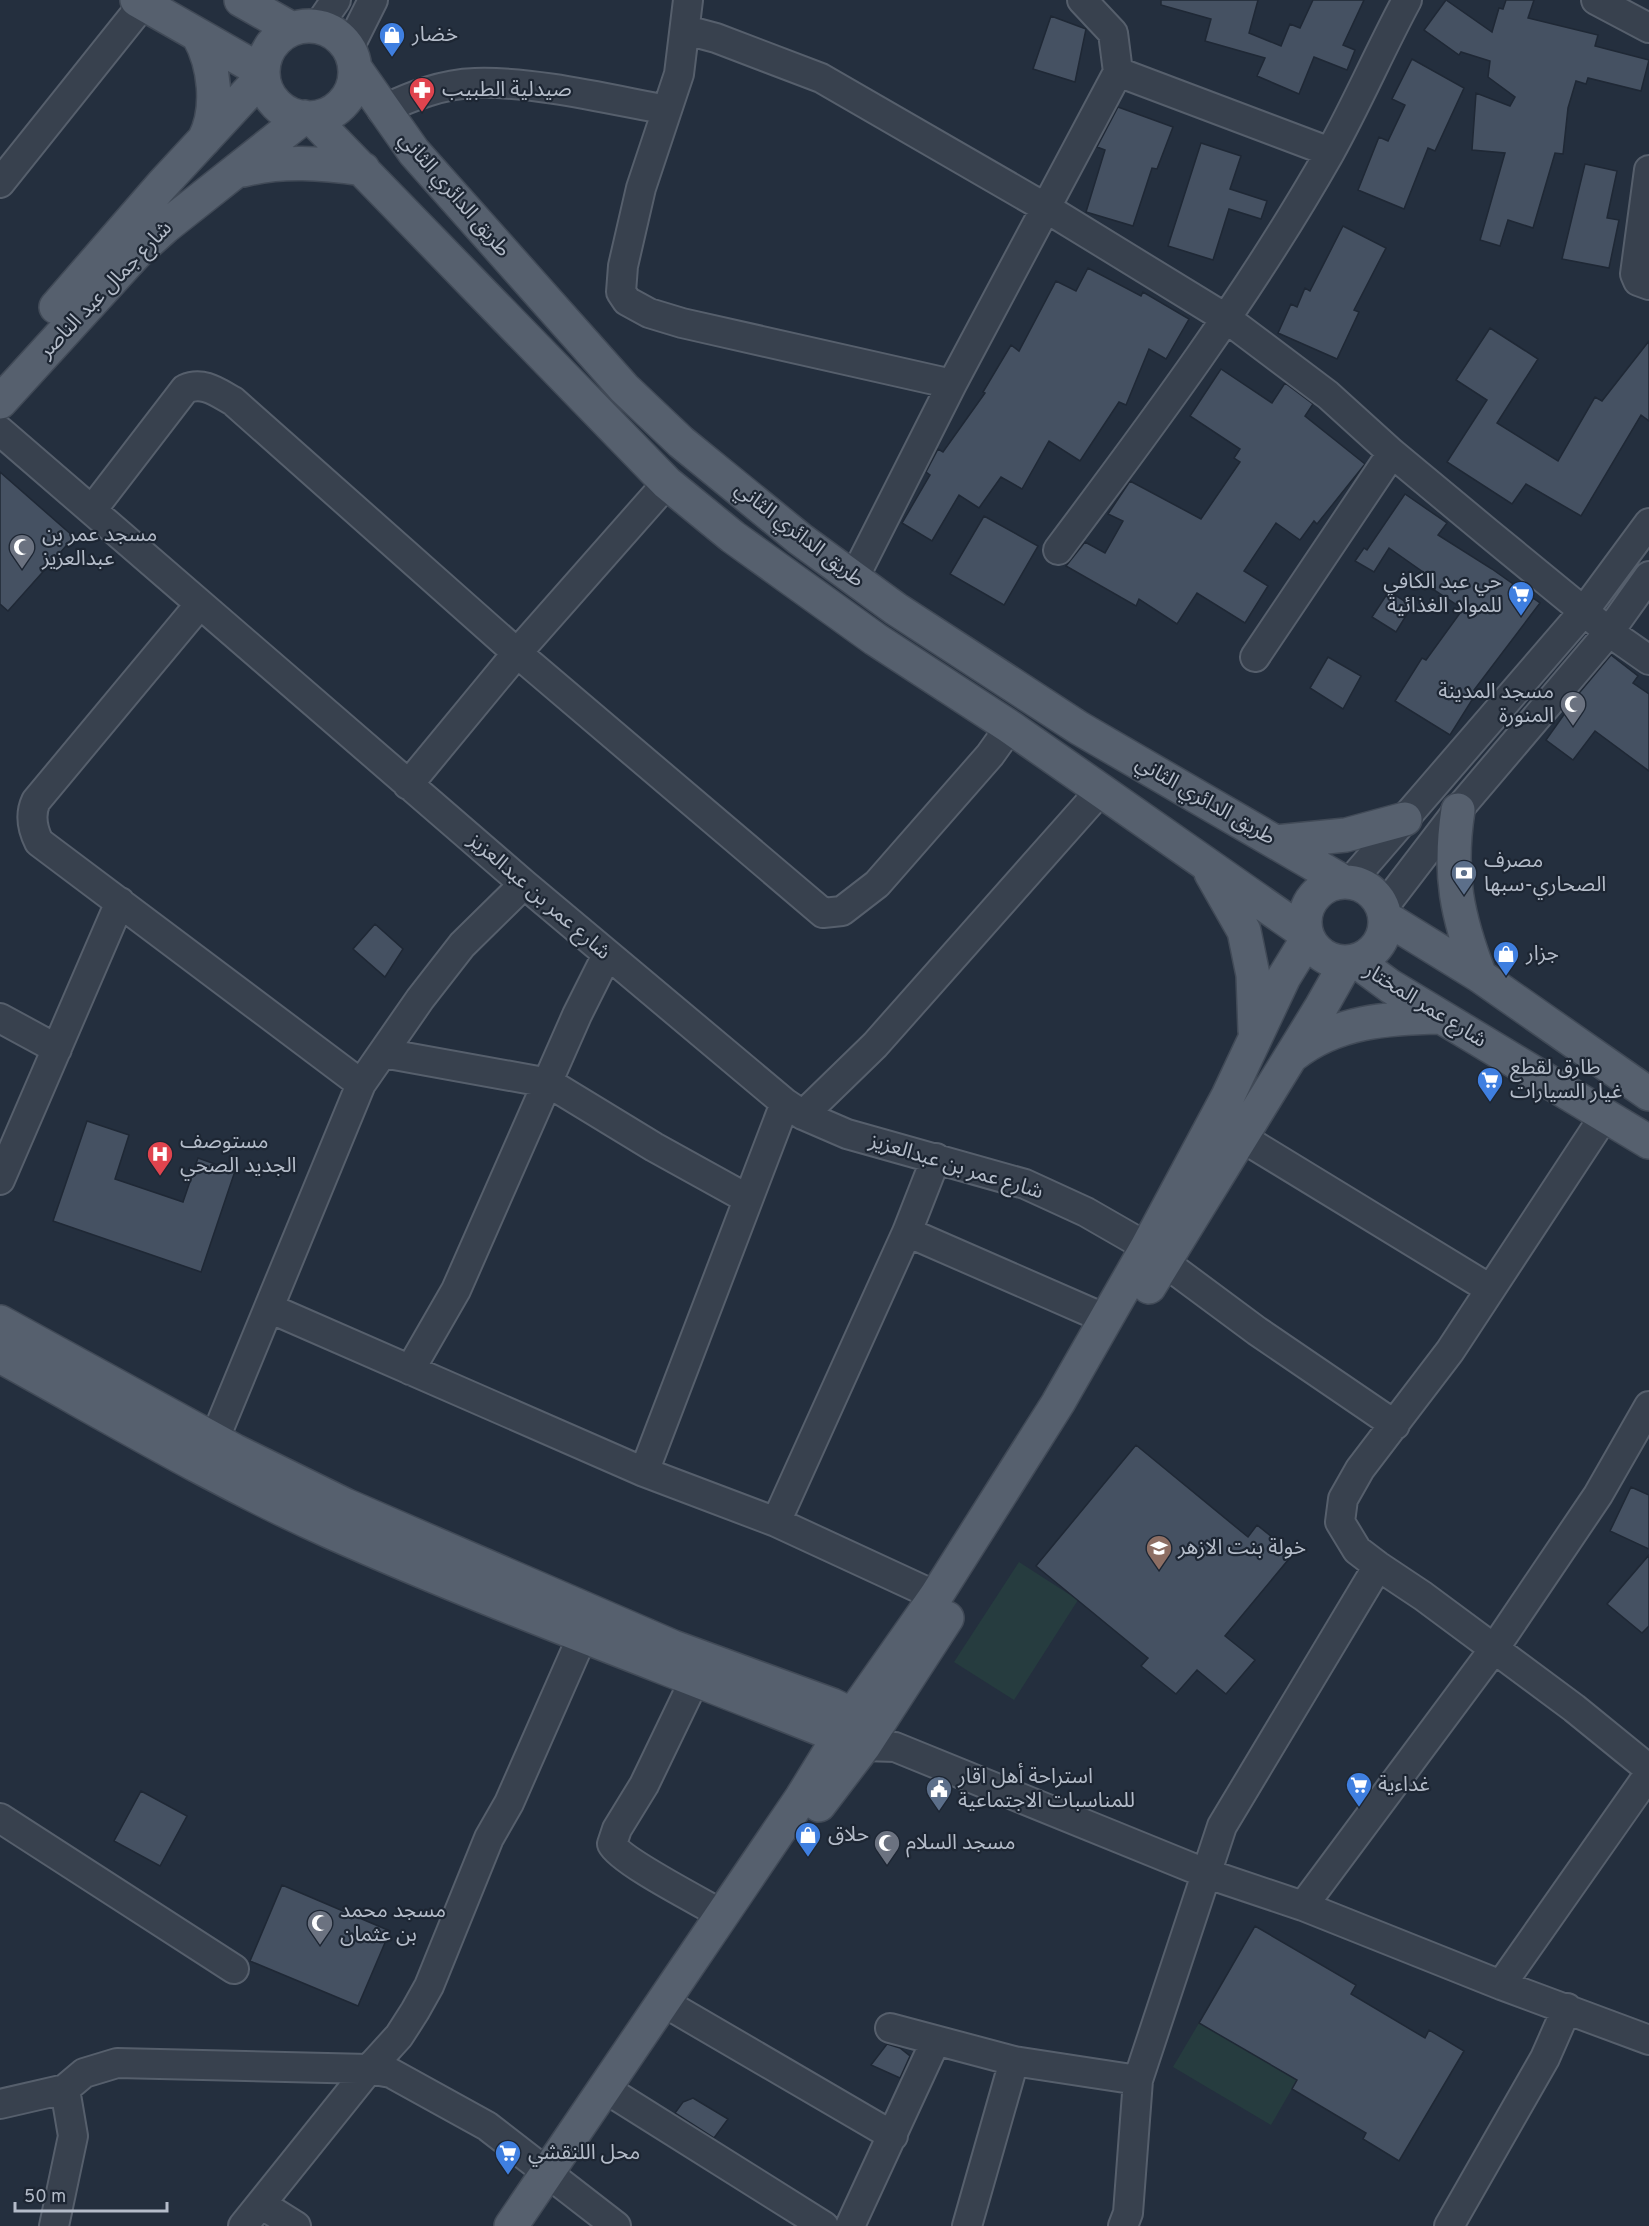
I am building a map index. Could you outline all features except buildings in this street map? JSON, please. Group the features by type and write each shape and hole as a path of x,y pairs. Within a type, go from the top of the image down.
{"main road":[{"path":"241,0 316,18 336,34 352,58 354,82 349,96 339,107 326,114 308,118 284,110 270,96 263,74 271,46 316,18"},
{"path":"140,2 263,74"},
{"path":"198,35 206,49 213,85 211,113 204,140"},
{"name":"طريق الدائري الثاني","path":"352,58 382,110 414,152 624,388 681,442 800,538 896,609 1070,722 1276,842 1348,881"},
{"name":"شارع جمال عبد الناصر","path":"0,369 263,74"},
{"name":"طريق الدائري الثاني","path":"308,118 363,169 667,483 776,569 875,639 1010,727 1306,935"},
{"name":"شارع جمال عبد الناصر","path":"0,402 137,252 165,227 308,118"},
{"path":"238,172 266,164 292,162 363,169"},
{"path":"776,569 800,538"},
{"path":"1458,810 1452,847 1455,896 1463,932 1480,976"},
{"path":"1276,842 1346,835 1405,819"},
{"path":"1206,864 1244,932 1256,1006 1254,1041"},
{"path":"511,2226 555,2178 620,2098 758,1888 953,1609 1155,1255 1284,977 1306,935 1305,914 1310,902 1319,891 1331,884 1348,881 1370,890 1384,913 1480,976 1649,1094"},
{"path":"533,2226 555,2178 721,1914 802,1797 865,1734 936,1596 1058,1402 1106,1319 1241,1137 1287,1060 1351,962 1377,948 1384,933 1384,913"},
{"path":"1306,935 1323,956 1351,962"},
{"name":"شارع عمر المختار","path":"1351,962 1649,1143"},
{"path":"1287,1060 1305,1047 1362,1023 1387,1018 1441,1017"},
{"path":"0,1322 330,1532 694,1681 865,1734"},
{"path":"0,1356 209,1454 345,1505 662,1642 865,1734"}],"street":[{"path":"352,58 373,0"},
{"path":"688,0 679,74 641,188 624,266 621,292 627,302 649,313 682,323 952,384"},
{"path":"854,578 952,384 1118,72 1113,33 1082,0"},
{"path":"1058,550 1227,319 1330,152 1407,0"},
{"path":"1596,0 1649,28"},
{"path":"3,174 140,2"},
{"path":"686,30 716,38 821,78 1047,208 1227,319 1328,395 1392,453 1609,632 1649,660"},
{"path":"1118,72 1330,152"},
{"path":"382,110 417,94 474,83 518,85 667,110"},
{"path":"1649,170 1635,274 1638,280 1649,285"},
{"path":"92,510 184,389 191,386 206,386 233,401 517,653 651,765 815,908 830,914 842,911 877,884 990,755 1010,727"},
{"name":"شارع عمر بن عبدالعزيز","path":"0,431 524,885 794,1109 847,1134 1025,1184 1094,1216 1155,1255 1248,1325 1395,1425"},
{"path":"1255,657 1392,453"},
{"path":"408,784 517,653 667,483"},
{"path":"1348,881 1405,819 1584,611 1649,523"},
{"path":"1384,913 1458,810 1609,632 1649,576"},
{"path":"200,604 36,801 32,810 33,831 39,842 361,1084"},
{"path":"644,1472 748,1199 794,1109 875,1045 1101,790"},
{"path":"209,1454 361,1084 420,999 462,945 524,885"},
{"path":"0,1180 9,1135 57,1049 120,903"},
{"path":"410,1370 456,1290 577,1015 607,955"},
{"path":"0,1018 57,1049"},
{"path":"383,1053 549,1083 654,1147 748,1199"},
{"path":"1605,1115 1450,1352 1355,1476 1346,1491 1340,1510 1340,1522 1345,1534 1357,1550 1574,1708 1649,1769"},
{"path":"1241,1137 1490,1289"},
{"path":"776,1522 907,1232 936,1158"},
{"path":"907,1232 1106,1319"},
{"path":"269,1308 644,1472 776,1522 936,1596"},
{"path":"1303,1906 1494,1649 1598,1495 1649,1406"},
{"path":"1123,2226 1128,2213 1138,2080 1222,1826 1378,1566"},
{"path":"243,2226 369,2069 399,2036 429,1986 489,1838 509,1803 582,1637"},
{"path":"694,1681 665,1744 617,1829 612,1844 617,1851 721,1914"},
{"path":"865,1734 1205,1873 1303,1906 1501,1985 1649,2040"},
{"path":"1501,1985 1649,1774"},
{"path":"0,1818 234,1969"},
{"path":"1457,2224 1545,2058 1567,2008"},
{"path":"677,2010 893,2136"},
{"path":"890,2028 935,2042 1014,2061 1138,2080"},
{"path":"849,2226 935,2042"},
{"path":"967,2226 1014,2061"},
{"path":"0,2104 64,2090 84,2073 117,2062 314,2070 369,2069 391,2073 487,2126 616,2226"},
{"path":"54,2226 73,2136 64,2090"},
{"path":"620,2098 824,2226"},
{"path":"261,2204 296,2226"}],"green space":[{"path":"1019,1562 1078,1600 1014,1700 954,1662"},
{"path":"1199,2023 1297,2080 1271,2125 1173,2067"}],"place":[{"name":"خضار","path":"392,58"},
{"name":"صيدلية الطبيب","path":"422,113"},
{"name":"مسجد عمر بن عبدالعزيز","path":"22,570"},
{"name":"حي عبد الكافي للمواد الغذائية","path":"1521,617"},
{"name":"مسجد المدينة المنورة","path":"1573,727"},
{"name":"مصرف الصحاري-سبها","path":"1464,896"},
{"name":"جزار","path":"1506,977"},
{"name":"طارق لقطع غيار السيارات","path":"1490,1103"},
{"name":"مستوصف الجديد الصحي","path":"160,1177"},
{"name":"خولة بنت الازهر","path":"1159,1571"},
{"name":"غداءية","path":"1359,1808"},
{"name":"استراحة أهل اقار للمناسبات الاجتماعية","path":"939,1812"},
{"name":"حلاق","path":"808,1858"},
{"name":"مسجد السلام","path":"887,1866"},
{"name":"مسجد محمد بن عثمان","path":"320,1946"},
{"name":"محل اللنقشي","path":"508,2176"}]}
